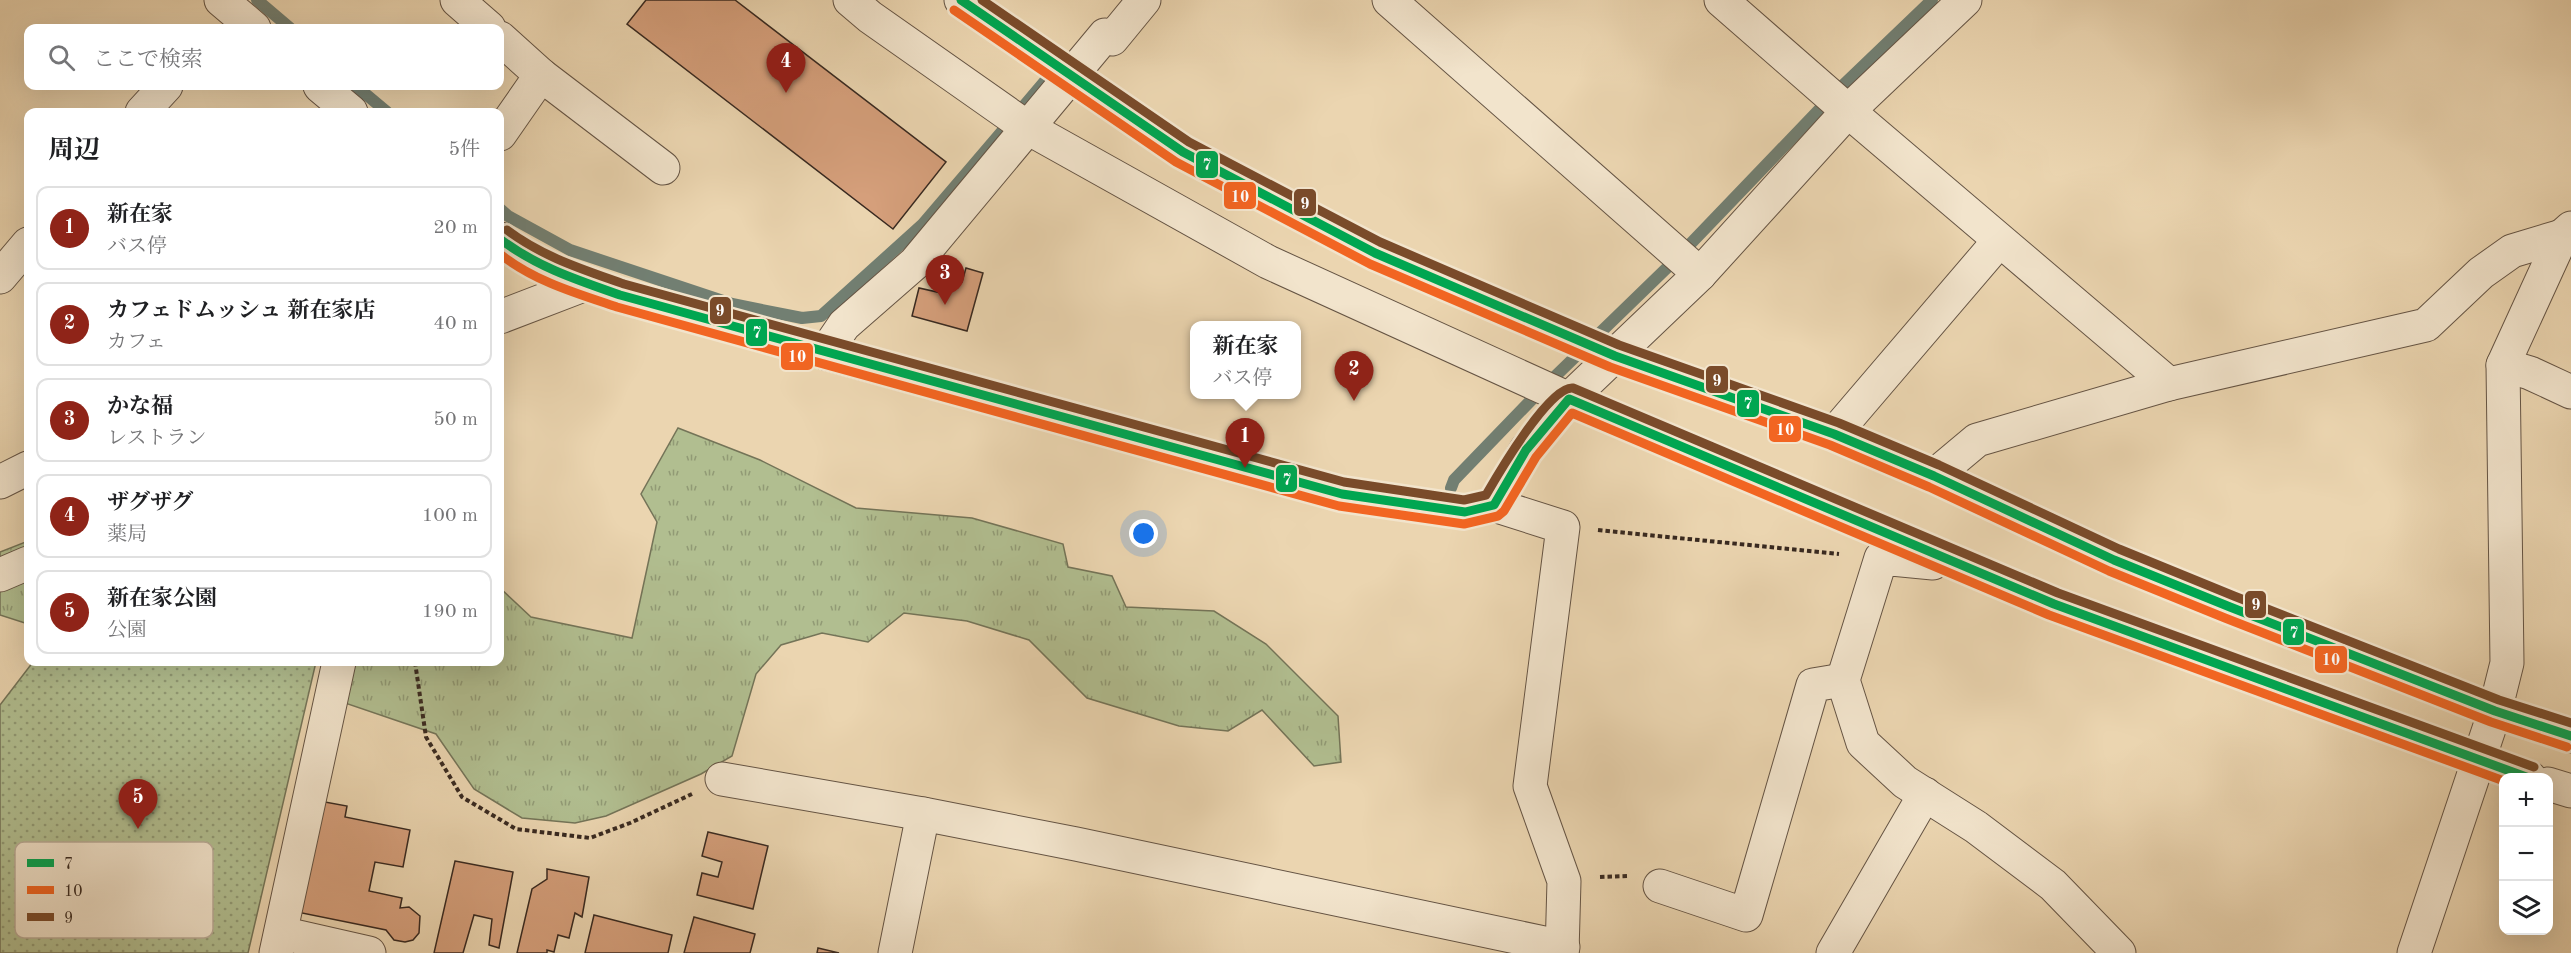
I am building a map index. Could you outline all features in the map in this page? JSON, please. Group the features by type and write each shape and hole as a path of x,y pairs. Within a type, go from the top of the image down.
{"street":[{"path":"457,0 484,24"},
{"path":"850,0 870,17 1028,128 1268,262 1569,399 2054,604 2518,773"},
{"path":"961,0 1184,152 1365,248 1615,356 1834,434 1935,476 2114,560 2494,711 2571,736"},
{"path":"1120,0 1097,28 1112,39 1144,0"},
{"path":"1389,0 1700,274"},
{"path":"1721,0 1999,241 2162,378"},
{"path":"1494,505 1526,450 1569,399 1700,274 1836,101 1965,0"},
{"path":"825,353 844,325 915,263 1105,35"},
{"path":"504,42 541,75 663,168"},
{"path":"504,128 541,75"},
{"path":"146,108 162,90"},
{"path":"325,90 346,108"},
{"path":"1935,476 1977,440 2162,378 2419,327 2481,273 2512,251 2566,232"},
{"path":"2414,953 2494,711 2507,663 2503,365 2566,232"},
{"path":"1834,434 1999,241"},
{"path":"504,242 522,256 555,273 586,284 825,353 1342,494 1465,512 1494,505 1563,526 1530,786 1564,881 1563,950 1076,844 923,814 722,779"},
{"path":"0,277 24,249"},
{"path":"504,316 586,284"},
{"path":"2503,365 2530,373 2571,392"},
{"path":"0,482 24,470"},
{"path":"1965,566 1881,558 1843,680 1863,743 1905,782 1976,827 2053,885 2120,953"},
{"path":"0,575 24,565"},
{"path":"338,666 279,943 369,953"},
{"path":"1660,886 1746,915 1813,685 1843,680"},
{"path":"2553,786 2571,791"},
{"path":"1833,953 1925,794"},
{"path":"894,953 923,814"}],"path":[{"path":"1563,526 1881,558"},
{"path":"416,666 426,736 462,797 516,829 590,838 630,823 722,779"},
{"path":"1564,881 1625,875 1660,886"}],"green space":[{"path":"678,428 760,460 856,508 972,518 1063,544 1068,567 1112,576 1126,607 1214,611 1266,644 1338,716 1341,762 1314,766 1262,710 1228,731 1179,726 1087,698 1029,640 967,621 904,613 868,642 822,633 781,645 756,674 732,756 701,774 606,816 575,823 522,818 474,789 436,734 342,702 328,666 504,666 504,592 531,617 632,638 657,522 641,494"},
{"path":"24,543 24,623 0,615 0,552"},
{"path":"30,666 315,666 248,953 0,953 0,705"}],"building":[{"path":"646,0 735,0 946,162 893,229 627,24"},
{"path":"966,268 983,273 967,331 912,316 919,288 946,294 951,276 962,282"},
{"path":"314,800 347,806 345,817 410,830 403,867 375,862 369,891 402,898 400,908 409,907 420,916 419,933 413,940 405,942 394,940 386,930 292,911"},
{"path":"708,832 768,846 753,909 697,895 702,873 718,877 722,862 702,856"},
{"path":"455,861 513,872 499,948 489,945 492,919 474,915 463,953 434,953"},
{"path":"547,869 589,877 582,917 575,913 569,938 558,935 554,952 547,950 547,953 517,953 532,889 547,879"},
{"path":"594,915 672,935 668,953 585,953"},
{"path":"694,917 755,934 750,953 684,953"},
{"path":"818,948 839,953 817,953"}],"waterway":[{"path":"257,0 285,24"},
{"path":"1451,488 1454,480 1540,391 1673,262 1839,89 1932,0"},
{"path":"504,212 570,250 732,304 802,318 821,316 923,224 1046,80 1059,68"},
{"path":"361,90 382,108"}],"transit line":[{"name":"7","path":"961,0 1183,152 1375,253 1615,356 1834,434 1934,476 2114,560 2230,607 2495,711 2571,736"},
{"name":"9","path":"982,0 1189,142 1380,242 1619,345 1839,423 1939,465 2119,549 2234,596 2499,700 2571,723"},
{"name":"10","path":"954,10 1176,162 1370,264 1610,367 1830,445 1929,487 2109,571 2225,618 2491,722 2567,747"},
{"name":"9","path":"507,230 549,255 624,284 1344,482 1464,500 1486,495 1525,432 1551,400 1563,391 1573,388 2058,593 2534,767"},
{"name":"7","path":"504,242 543,265 620,295 1342,494 1465,512 1494,505 1526,450 1569,399 2054,604 2515,773"},
{"name":"10","path":"504,257 541,279 617,307 1339,506 1464,524 1498,516 1504,511 1536,457 1572,413 2049,615 2499,779"}],"place":[{"name":"ザグザグ","path":"786,93"},
{"name":"かな福","path":"945,305"},
{"name":"カフェドムッシュ 新在家店","path":"1354,401"},
{"name":"新在家","path":"1245,468"},
{"name":"新在家公園","path":"138,829"}]}
